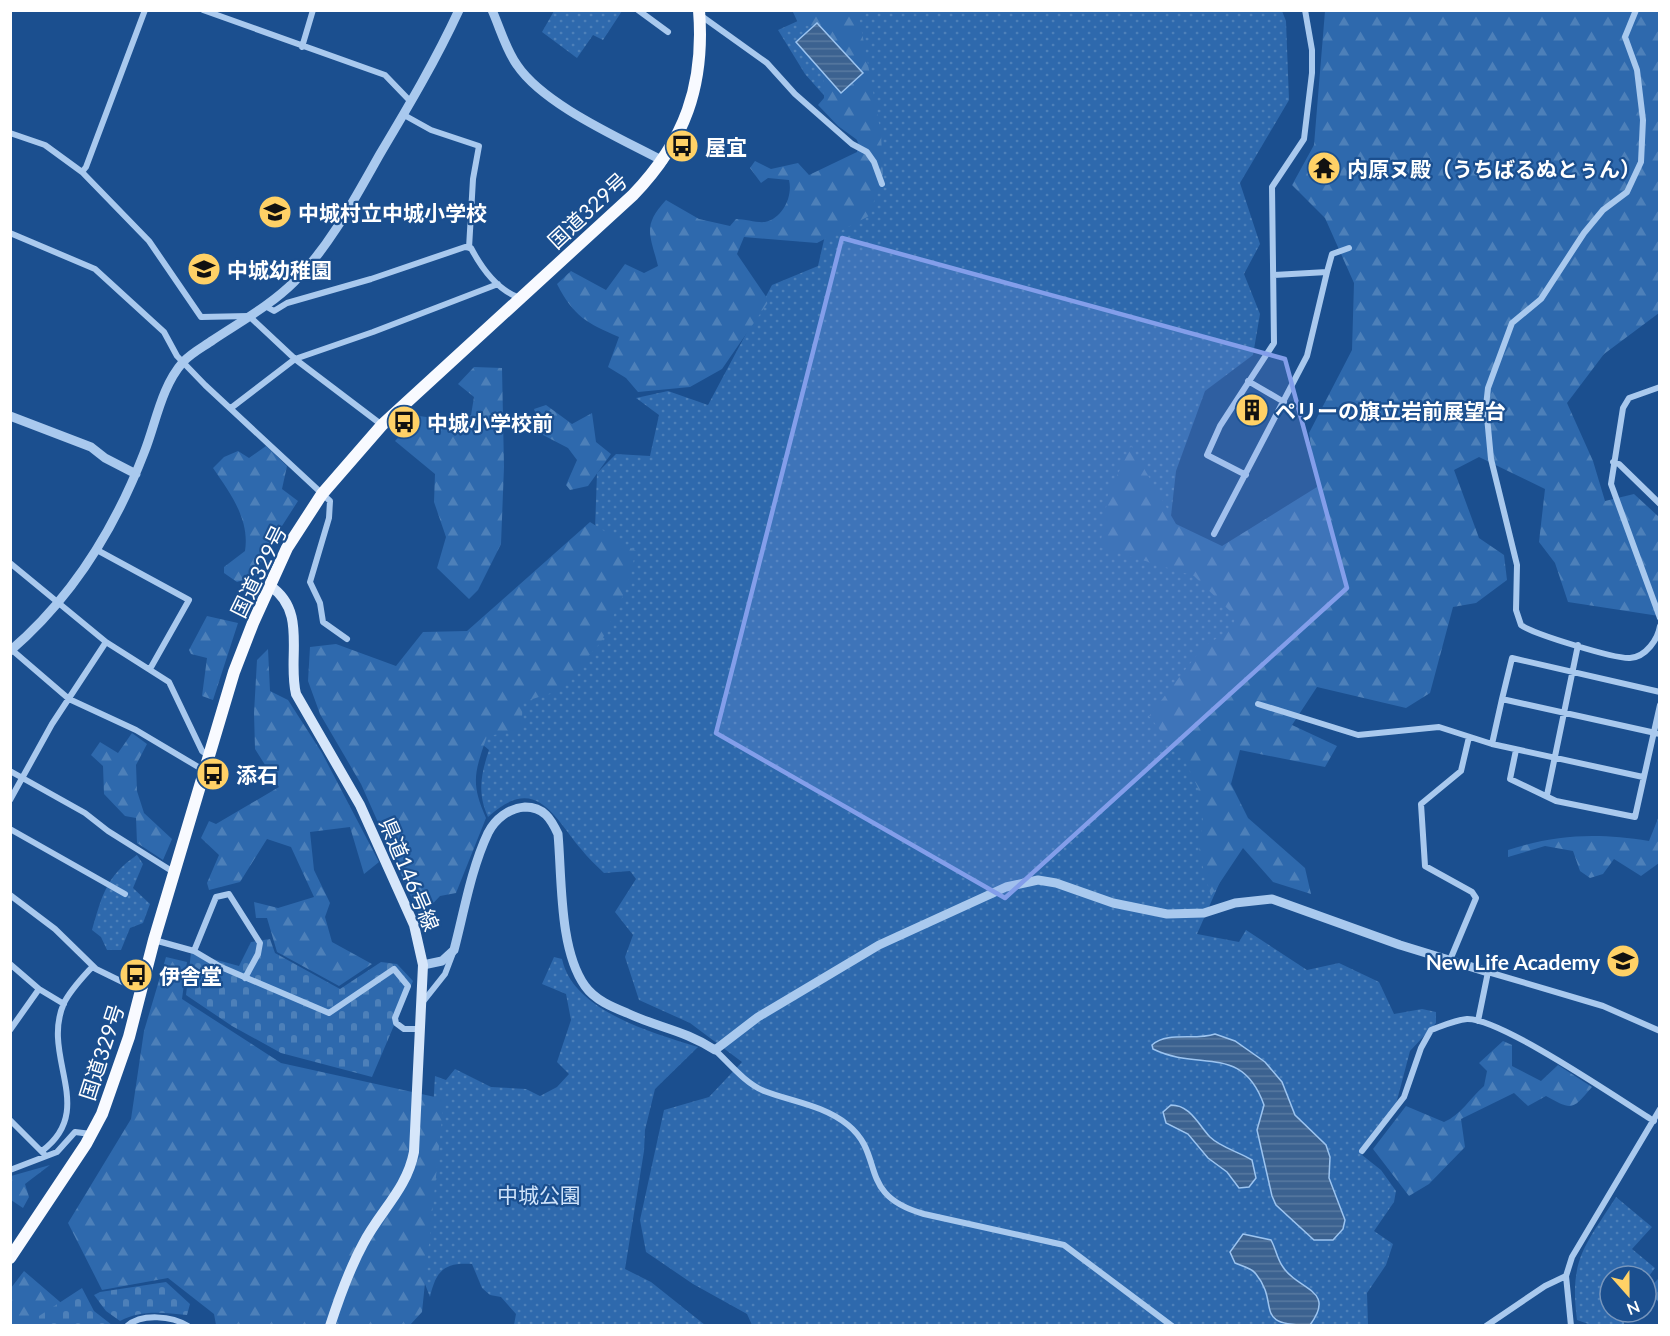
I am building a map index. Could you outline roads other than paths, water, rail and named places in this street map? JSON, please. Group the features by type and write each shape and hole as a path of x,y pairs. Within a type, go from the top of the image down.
{"highway":[{"name":"国道329号","path":"10,1258 92,1134 118,1071 154,940 234,672 288,548 322,494 382,425 633,195 663,161 676,139 694,91 701,41 699,12"}],"main road":[{"name":"県道146号線","path":"270,586 280,594 291,613 294,631 293,680 297,694 360,805 414,925 423,965 414,1152 411,1166 402,1186 363,1243 344,1284 330,1326"}],"street":[{"path":"82,172 86,167 145,10"},
{"path":"203,10 385,75 411,102"},
{"path":"302,47 314,10"},
{"path":"206,771 136,730 69,699 11,650 29,636 59,603 97,550 136,474 163,398 184,361 265,306 292,284 314,260 404,115 459,10"},
{"path":"492,10 516,65 534,85 559,104 663,161"},
{"path":"638,10 668,32"},
{"path":"1246,475 1207,455 1220,426 1274,343 1272,187 1304,139 1310,97 1312,50 1305,10"},
{"path":"1636,10 1625,36 1637,69 1643,120 1641,162 1627,192 1603,210 1584,233 1541,299 1512,323 1490,376 1486,406 1491,459 1517,565 1517,620 1527,629 1630,658 1645,651 1656,639 1659,626"},
{"path":"699,12 766,63 795,94 852,144 867,152 874,162 882,184"},
{"path":"404,115 431,130 479,146 473,179 469,248 481,268 498,284 521,298"},
{"path":"10,133 45,145 82,172 149,241 201,317 249,316 295,359 382,425"},
{"path":"10,233 95,269 164,332 177,356 330,501 329,518 310,582 320,603 323,622 347,639"},
{"path":"265,306 274,311 299,299 371,279 452,250 469,248"},
{"path":"1214,534 1307,356 1332,254 1349,248"},
{"path":"1274,275 1327,272"},
{"path":"231,408 295,359 383,329 498,284"},
{"path":"1248,381 1284,402"},
{"path":"1659,387 1629,398 1623,408 1611,484 1659,618"},
{"path":"10,416 83,444 136,474"},
{"path":"1613,462 1619,464 1659,504"},
{"path":"97,550 189,600 150,669"},
{"path":"10,562 106,642 169,682 202,751 210,756"},
{"path":"10,800 69,699 106,642"},
{"path":"1548,795 1578,645"},
{"path":"1492,744 1512,658 1659,692"},
{"path":"1502,699 1656,733"},
{"path":"1258,704 1359,735 1439,727 1516,750 1642,777"},
{"path":"1516,750 1510,780 1548,795 1556,801 1635,817 1642,777 1656,733 1659,705"},
{"path":"1450,960 1476,898 1472,892 1425,866 1421,804 1461,771 1469,737"},
{"path":"10,771 85,813 108,831 175,873"},
{"path":"422,1003 445,974 489,832 507,812 517,808 536,809 551,818 558,834 568,943 576,970 586,987 599,1000 628,1014 691,1035 715,1050 751,1083 822,1109 849,1126 862,1142 879,1187 893,1202 924,1214 1064,1245 1172,1326"},
{"path":"10,829 125,894"},
{"path":"715,1050 758,1017 879,945 955,909 1024,882 1056,883 1113,903 1167,914 1204,913 1235,903 1272,899 1450,960 1604,1006 1659,1031"},
{"path":"194,951 216,897 229,894 260,943 258,954 245,978"},
{"path":"10,895 55,929 93,966 124,985 141,991"},
{"path":"154,940 194,951 245,978 329,1013 394,969 408,986 395,1018 396,1023 404,1029 420,1029"},
{"path":"423,965 442,961 454,950"},
{"path":"10,964 39,989 64,1004"},
{"path":"44,1154 66,1124 68,1112 68,1098 58,1056 64,1004 93,966"},
{"path":"1478,1021 1488,972"},
{"path":"10,1030 39,989"},
{"path":"1362,1151 1404,1097 1420,1048 1431,1030 1467,1019 1478,1021 1535,1047 1654,1120"},
{"path":"1571,1326 1566,1276 1572,1257 1659,1109"},
{"path":"10,1120 44,1154"},
{"path":"10,1170 44,1154 57,1152 75,1132 92,1134"},
{"path":"1486,1326 1545,1286 1566,1276"},
{"path":"127,1326 137,1320 172,1317 188,1326"}],"place":[{"name":"屋宜","path":"682,146"},
{"name":"内原ヌ殿（うちばるぬとぅん）","path":"1324,168"},
{"name":"中城村立中城小学校","path":"275,212"},
{"name":"中城幼稚園","path":"204,269"},
{"name":"ペリーの旗立岩前展望台","path":"1252,410"},
{"name":"中城小学校前","path":"404,422"},
{"name":"添石","path":"213,774"},
{"name":"New Life Academy","path":"1623,961"},
{"name":"伊舎堂","path":"136,975"}],"park label":[{"name":"中城公園","path":"539,1194"}]}
